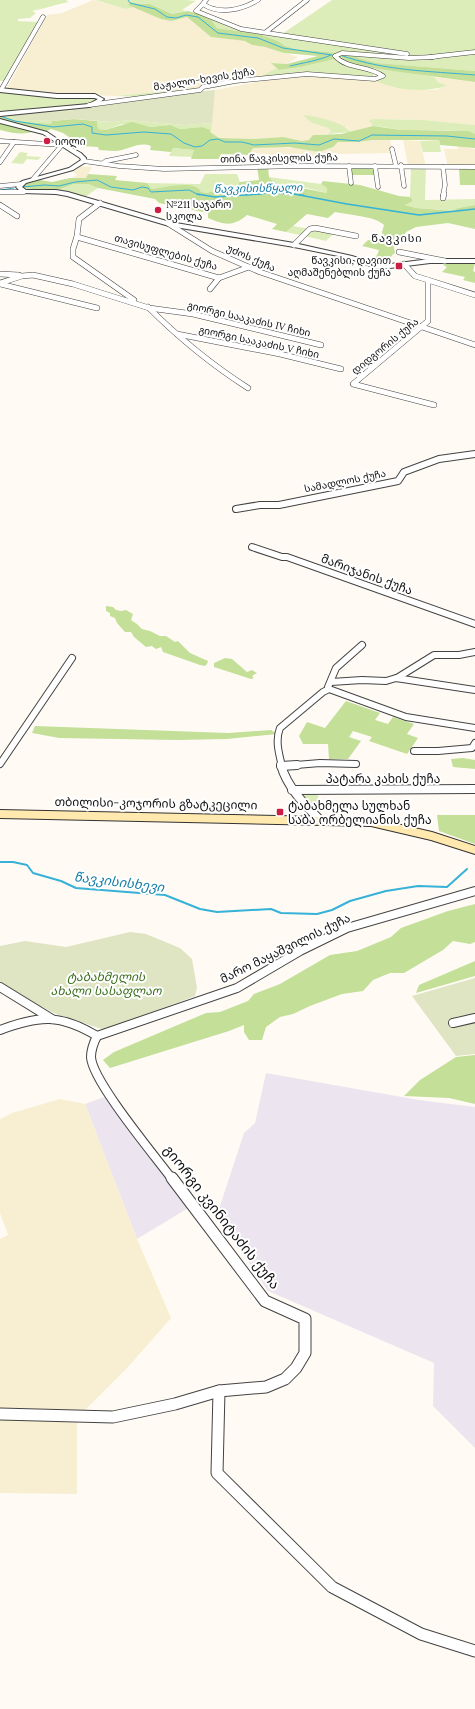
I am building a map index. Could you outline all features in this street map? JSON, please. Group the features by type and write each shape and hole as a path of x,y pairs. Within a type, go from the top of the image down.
{"main road":[{"name":"თბილისი-კოჯორის გზატკეცილი","path":"0,814 371,822 432,836 475,850"}],"street":[{"path":"205,1 206,6 213,9 233,10 248,7 258,0"},
{"path":"266,32 307,0"},
{"path":"205,1 196,12 237,28 344,45 434,57 475,52"},
{"path":"0,114 89,106 101,99 95,96 57,96 1,90 44,17"},
{"name":"მაჟალო-ხევის ქუჩა","path":"89,106 143,97 200,90 235,80 307,74 375,79 383,76 375,71 344,62 335,56 342,53 409,58 434,57"},
{"path":"0,121 44,132 84,158 84,161 78,166 64,171 33,179 21,184 0,186"},
{"path":"0,147 1,141 62,145"},
{"path":"0,162 14,142"},
{"path":"33,179 62,145"},
{"path":"392,149 399,165 404,186"},
{"path":"102,164 106,161 136,156"},
{"name":"თინა წავკისელის ქუჩა","path":"84,161 119,166 164,169 399,165 475,167"},
{"path":"349,166 351,183"},
{"path":"375,166 378,187"},
{"path":"443,167 445,185 443,198"},
{"path":"21,184 19,187 24,192"},
{"path":"0,192 56,192 100,203 169,224 294,245 350,257 376,266 445,261 475,261"},
{"path":"100,203 79,219 72,249 73,256 129,298 149,308 174,333 205,356 217,368 248,388"},
{"path":"0,205 6,207 10,214 17,216"},
{"name":"უძოს ქუჩა","path":"169,224 198,243 282,281 475,345"},
{"path":"294,245 310,229 315,228 356,236"},
{"name":"თავისუფლების ქუჩა","path":"76,237 112,246 184,269 219,278 249,267"},
{"path":"399,252 445,261"},
{"path":"404,264 415,276 475,294"},
{"path":"0,274 45,277 149,308"},
{"path":"0,284 22,276"},
{"path":"210,289 219,278"},
{"name":"დიდგორის ქუჩა","path":"428,280 428,321 353,384 434,405"},
{"path":"0,284 97,308"},
{"name":"გიორგი სააკაძის IV ჩიხი","path":"149,308 193,314 321,345"},
{"name":"გიორგი სააკაძის V ჩიხი","path":"174,333 280,354 341,369"},
{"name":"სამადლოს ქუჩა","path":"236,509 260,505 279,505 398,481 404,472 439,459 475,454"},
{"name":"მარიჯანის ქუჩა","path":"252,547 282,557 287,557 475,624"},
{"path":"330,686 331,676 334,670 362,645"},
{"path":"320,820 301,802 292,790 281,766 279,758 278,732 282,726 330,686 362,680 386,681 396,678 434,655 475,652"},
{"path":"0,764 72,658"},
{"path":"396,678 475,690"},
{"path":"330,686 411,719 475,728"},
{"path":"414,751 438,751 472,748 475,743"},
{"path":"281,766 313,763 356,764"},
{"name":"პატარა კახის ქუჩა","path":"292,790 475,789"},
{"name":"მარო მაყაშვილის ქუჩა","path":"97,1036 237,988 300,951 347,928 475,891"},
{"path":"0,987 54,1020"},
{"path":"453,1023 475,1018"},
{"path":"0,1030 28,1020 41,1019 73,1023 97,1036"},
{"name":"გიორგი კვინიტაძის ქუჩა","path":"0,1414 113,1417 175,1404 219,1391 266,1387 286,1379 296,1368 305,1353 305,1318 265,1300 121,1111 101,1082 91,1059 92,1047 97,1036"},
{"path":"219,1391 217,1473 332,1587 421,1634 475,1651"}],"shaded area":[{"path":"93,0 125,9 136,7 161,19 171,21 187,17 211,37 245,41 252,45 265,47 298,57 287,64 272,63 277,68 255,79 209,87 115,96 34,93 6,90 47,15 62,13"},
{"path":"317,74 372,79 391,87 411,89 435,90 446,86 438,82 434,77 475,82 475,125 424,120 375,119 370,121 373,126 351,132 348,128 311,116 312,123 328,128 331,133 313,135 310,140 302,141 283,137 255,139 219,138 210,132 215,90 278,78"},
{"path":"390,140 393,153 337,154 336,159 267,159 268,154 250,153 253,148 274,147 301,148 319,152 333,147 338,142"},
{"path":"403,140 420,141 426,166 408,165"},
{"path":"458,146 475,149 475,167 448,167 444,149 458,149"},
{"path":"79,166 92,167 86,178 70,179 77,175 71,169"},
{"path":"266,1073 419,1100 475,1107 475,1448 433,1406 434,1363 268,1291 217,1215 244,1133 255,1123"},
{"path":"104,1097 190,1207 137,1239 85,1104"},
{"path":"60,1099 85,1104 137,1239 171,1318 128,1367 77,1418 77,1494 0,1493 0,1239 8,1235 0,1213 0,1119 12,1113"}],"green space":[{"path":"0,0 68,0 66,1 69,2 32,11 36,13 30,18 18,19 18,21 39,22 5,81 0,81"},
{"path":"95,0 196,1 182,10 187,11 172,14 150,4 138,3 128,5 136,7 125,9"},
{"path":"332,0 475,0 475,71 377,63 338,53 295,49 259,34 217,28 199,14 239,30 282,34"},
{"path":"130,3 150,4 172,14 188,11 199,14 212,21 217,28 259,34 295,49 338,53 335,59 301,67 279,70 271,63 287,64 318,56 284,53 265,47 252,45 245,41 211,37 187,17 171,21 161,19 128,5"},
{"path":"343,54 377,63 475,71 475,82 378,69 348,63 343,58 338,56"},
{"path":"338,56 343,58 348,63 377,69 434,77 438,82 447,86 428,90 409,90 390,86 372,79 382,79 386,76 383,73 345,63"},
{"path":"335,59 374,72 374,74 373,76 365,76 325,73 291,74 213,88 138,97 115,96 209,87 255,79 277,68 279,70 301,67"},
{"path":"215,90 212,123 184,125 129,120 112,122 74,119 52,121 15,119 12,116 17,114 67,111 180,93"},
{"path":"0,91 94,97 97,99 95,102 88,105 0,113"},
{"path":"144,98 67,111 17,114 37,120 52,121 53,123 51,124 17,121 0,116 0,114 39,111"},
{"path":"303,115 335,122 347,128 351,132 327,134 331,132 328,128 312,123"},
{"path":"0,116 17,121 51,124 52,121 74,119 97,121 98,129 105,130 132,122 150,127 170,125 180,129 202,127 211,130 210,132 219,138 255,139 283,137 302,141 309,140 313,135 341,134 373,126 401,130 468,131 475,134 475,148 440,145 439,140 372,140 338,142 333,147 319,152 289,147 253,148 249,155 221,154 219,159 191,159 194,150 173,148 171,152 150,150 151,146 147,145 136,145 119,151 99,150 98,147 82,146 63,133 51,129 45,132 37,130 28,133 14,133 0,130"},
{"path":"129,120 184,125 212,123 211,130 202,127 180,129 170,125 150,127 122,124 105,130 98,129 97,121 112,122"},
{"path":"369,120 424,120 475,125 475,134 451,130 410,131 373,126"},
{"path":"439,140 441,152 423,152 420,141"},
{"path":"173,148 194,150 192,157 169,156"},
{"path":"20,152 28,153 26,156 41,157 38,160 27,159 23,164 11,163"},
{"path":"411,166 426,166 425,200 475,199 475,205 458,208 453,211 416,208 405,205 412,202 410,197"},
{"path":"257,167 268,167 269,177 280,188 297,187 327,193 327,188 321,184 323,181 360,185 399,196 410,197 412,202 405,205 416,208 453,211 458,208 475,205 475,229 448,223 416,227 406,232 403,238 393,243 395,253 392,255 388,265 370,263 377,255 379,250 362,246 368,240 380,241 383,237 382,232 384,225 380,222 361,216 335,212 328,218 307,214 286,232 272,229 277,224 247,215 237,222 228,224 208,218 208,213 159,203 155,199 98,188 88,184 74,184 56,191 20,188 22,184 34,179 52,182 70,178 86,178 88,174 117,176 115,180 147,183 152,189 186,185 197,188 201,192 206,193 215,191 229,193 240,182 259,180"},
{"path":"350,167 374,167 376,175 351,175"},
{"path":"459,167 475,167 475,185 460,185"},
{"path":"205,174 237,174 240,182 229,193 215,191 206,193 152,189 147,183 200,184"},
{"path":"269,177 321,184 327,188 327,193 307,188 280,188"},
{"path":"74,184 88,184 98,188 85,197 57,191"},
{"path":"293,226 335,232 326,241 286,232"},
{"path":"446,263 475,263 473,271 475,272 475,283 463,280 465,277 442,272 447,267 443,265"},
{"path":"106,606 113,607 116,610 121,611 126,610 133,614 131,620 142,629 160,636 166,636 175,642 178,641 190,653 208,661 207,664 205,666 200,665 163,652 161,647 156,649 152,646 146,647 134,637 131,632 125,632 117,623 115,618 110,616 110,613 106,611"},
{"path":"225,658 232,659 247,672 252,670 257,673 252,676 254,678 251,679 214,667 214,663"},
{"path":"346,701 380,713 375,720 388,724 393,717 414,724 407,734 418,738 407,754 369,741 372,737 353,731 349,737 361,741 348,759 329,759 328,744 303,744 299,736 307,722 325,728"},
{"path":"35,726 228,733 271,730 277,734 227,739 177,740 59,738 32,733"},
{"path":"463,758 475,760 475,769 453,767 451,759"},
{"path":"318,791 319,815 295,792"},
{"path":"437,815 475,815 475,844 439,831"},
{"path":"475,904 475,942 470,944 453,941 443,950 404,973 390,973 373,980 363,991 342,994 293,1014 280,1017 266,1027 262,1040 249,1040 244,1032 244,1025 110,1068 103,1060 114,1052 206,1013 220,1012 248,1001 254,994 280,984 330,955 357,951 391,937 401,928 448,911"},
{"name":"ტაბახმელის ახალი სასაფლაო","path":"130,932 146,934 180,948 192,959 197,988 195,996 105,1030 56,1014 30,1001 0,983 0,946 25,941 66,947"},
{"path":"475,961 475,976 416,993 419,985"},
{"path":"475,978 475,1054 456,1056 412,996"},
{"path":"475,1055 475,1104 449,1098 404,1096 420,1080 456,1057"}],"waterway":[{"path":"128,0 130,3 155,9 167,17 176,18 186,15 198,17 218,33 258,38 283,48 332,55"},
{"path":"290,66 317,60 331,55"},
{"path":"340,55 390,67 475,75"},
{"path":"0,116 15,121 53,127 83,124 92,127 92,133 106,135 144,132 171,134 184,143 195,147 202,146 210,140 218,139 225,142 242,142 254,145 295,143 319,145 334,139 359,141 372,135 447,136 475,139"},
{"name":"წავკისისწყალი","path":"21,187 45,185 59,186 75,182 97,180 111,187 133,190 142,187 148,188 151,192 189,190 197,194"},
{"name":"წავკისისწყალი","path":"1,190 14,188"},
{"name":"წავკისისწყალი","path":"248,195 272,193 297,195"},
{"name":"წავკისისწყალი","path":"197,194 215,197 248,195"},
{"name":"წავკისისწყალი","path":"248,195 261,194"},
{"name":"წავკისისწყალი","path":"297,195 304,195"},
{"name":"წავკისისწყალი","path":"297,195 419,215 475,209"},
{"name":"წავკისისხევი","path":"0,862 13,862 27,865 33,873 61,881 76,888 165,895 200,909 217,912 271,909 281,913 317,914 332,910 350,901 386,891 418,886 447,887 467,869"}],"place":[{"name":"იოლი","path":"47,141"},
{"name":"№211 საჯარო სკოლა","path":"158,210"},
{"name":"წავკისი, დავით აღმაშენებლის ქუჩა","path":"399,266"},
{"name":"ტაბახმელა სულხან საბა ორბელიანის ქუჩა","path":"280,812"}],"district":[{"name":"წავკისი","path":"397,238"}]}
